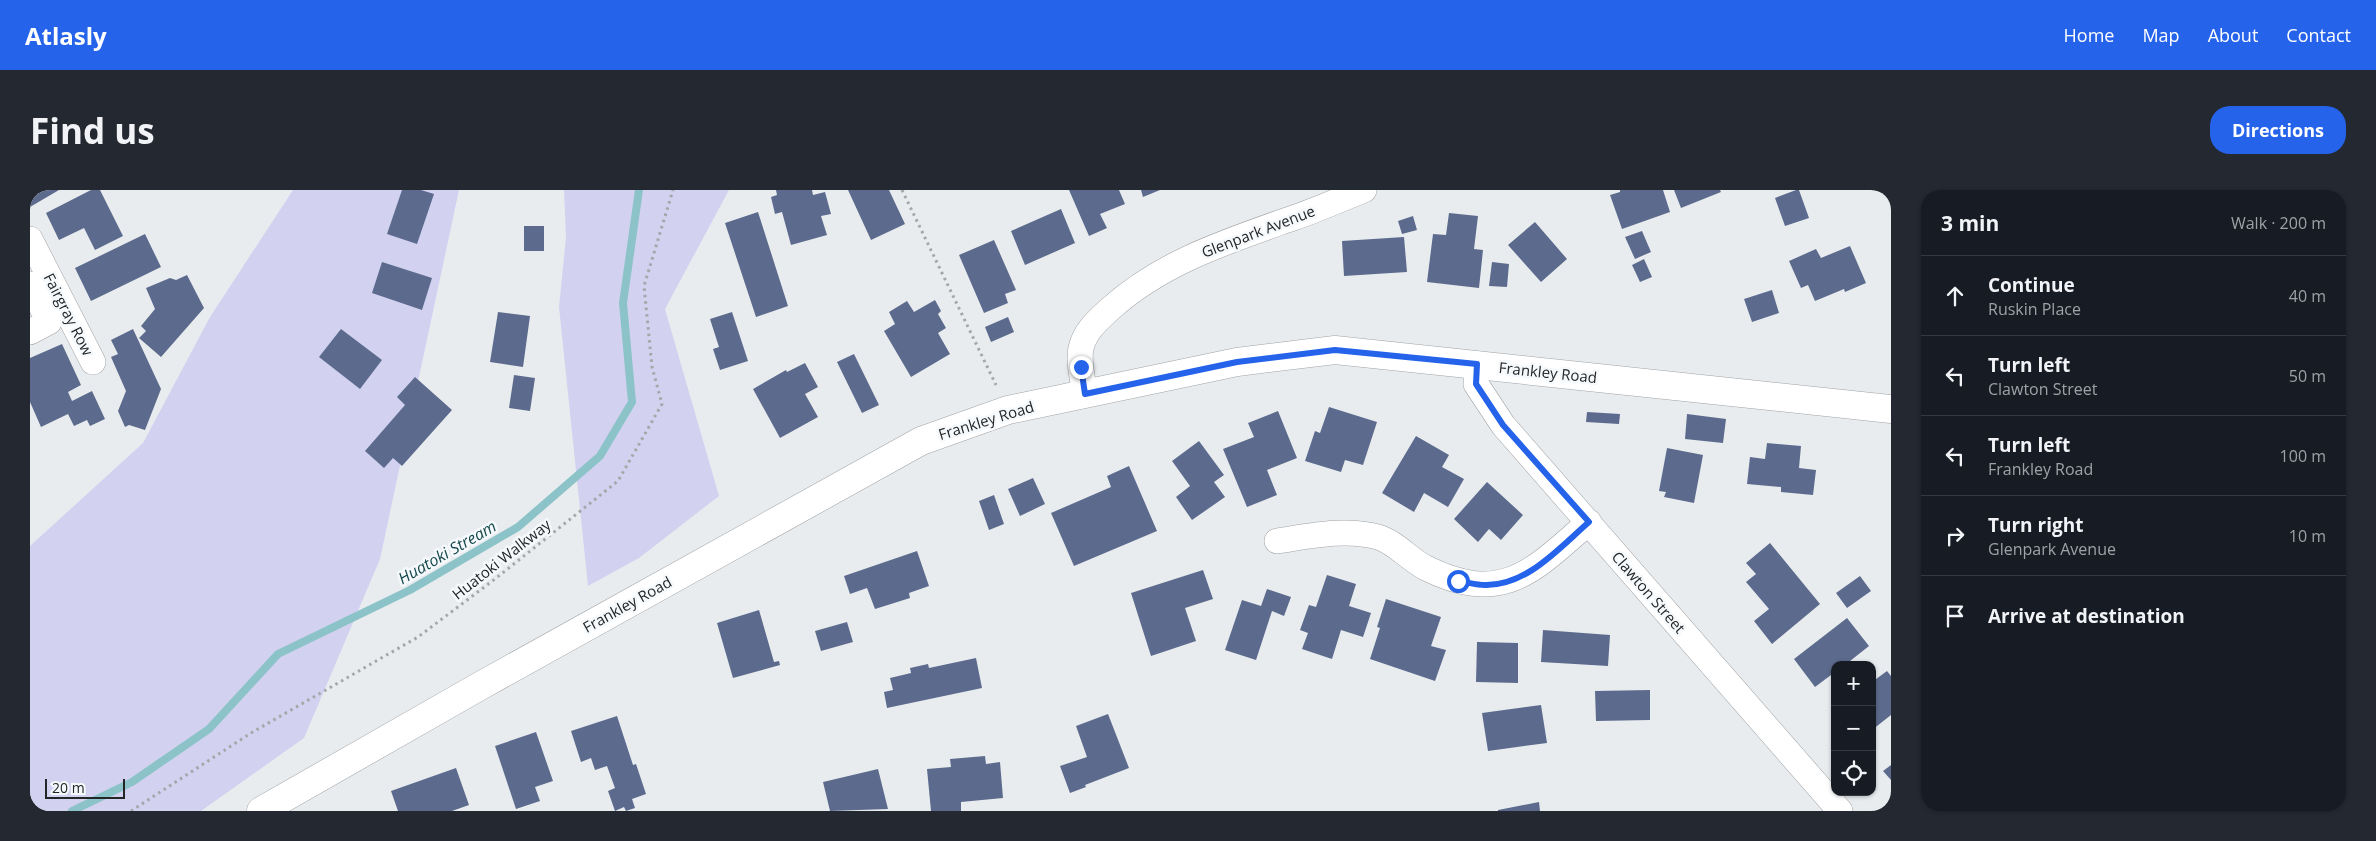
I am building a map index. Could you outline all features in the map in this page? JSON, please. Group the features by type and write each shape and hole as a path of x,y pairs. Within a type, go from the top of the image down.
{"street":[{"name":"Glenpark Avenue","path":"1085,394 1081,367 1081,348 1093,324 1133,290 1154,275 1222,243 1295,218 1364,190"},
{"name":"Fairgray Row","path":"30,239 93,362"},
{"path":"30,284 48,322 30,332"},
{"name":"Frankley Road","path":"261,811 480,686 921,441 1008,410 1237,362 1335,350 1891,410"},
{"name":"Clawton Street","path":"1477,364 1476,384 1503,425 1840,811"},
{"path":"1277,541 1339,532 1380,538 1425,568 1458,581 1486,585 1511,580 1536,568 1589,522"}],"path":[{"name":"Huatoki Walkway","path":"131,811 251,733 418,636 495,579 618,481 662,404 652,367 644,286 673,190"},
{"path":"902,190 1008,410"}],"shaded area":[{"path":"293,190 459,190 380,559 304,738 201,811 30,811 30,546 143,443 210,317"},
{"path":"564,190 729,190 665,309 719,496 639,558 588,586 559,307 566,237"}],"building":[{"path":"30,190 59,190 30,207"},
{"path":"91,190 100,190 123,236 95,250 84,228 59,240 46,213"},
{"path":"402,190 421,190 434,194 417,244 387,234"},
{"path":"776,190 812,190 813,195 825,192 831,214 821,216 827,235 791,245 782,212 775,214 771,197 777,195"},
{"path":"848,190 889,190 905,224 871,240"},
{"path":"1069,190 1119,190 1125,204 1100,214 1107,228 1089,236"},
{"path":"1141,190 1160,190 1143,197"},
{"path":"1620,190 1663,190 1670,212 1622,229 1610,195 1620,192"},
{"path":"1674,190 1720,190 1721,192 1681,208"},
{"path":"1799,190 1809,218 1785,226 1775,198"},
{"path":"1061,209 1075,243 1025,265 1011,231"},
{"path":"758,212 788,306 756,317 725,223"},
{"path":"1449,213 1478,216 1474,249 1483,250 1479,288 1427,282 1433,234 1446,235"},
{"path":"1413,216 1417,230 1402,234 1398,221"},
{"path":"1535,222 1567,259 1541,282 1508,245"},
{"path":"524,226 544,226 544,251 524,251"},
{"path":"1642,231 1651,252 1635,259 1625,237"},
{"path":"145,234 161,267 91,301 75,268"},
{"path":"1404,237 1407,272 1344,276 1342,241"},
{"path":"994,240 1016,290 1005,294 1008,303 984,313 959,255"},
{"path":"1850,246 1866,283 1845,292 1844,289 1815,301 1808,285 1801,288 1789,261 1816,249 1821,258"},
{"path":"1644,259 1652,277 1640,282 1632,265"},
{"path":"382,262 432,278 422,310 372,293"},
{"path":"1492,262 1509,264 1507,287 1489,286"},
{"path":"187,275 204,308 161,357 139,338 146,331 141,326 155,309 146,288 170,278 176,280"},
{"path":"1772,290 1779,313 1752,322 1744,299"},
{"path":"935,300 941,311 938,314 946,328 938,333 950,354 911,377 884,331 895,324 889,312 907,301 914,312"},
{"path":"498,312 530,316 523,367 490,362"},
{"path":"732,312 748,361 720,370 713,349 719,347 710,319"},
{"path":"1008,317 1014,332 991,342 985,327"},
{"path":"133,329 161,389 145,430 129,425 125,427 118,411 126,391 111,357 118,354 111,340"},
{"path":"341,329 382,360 360,389 319,357"},
{"path":"62,344 81,385 68,392 72,401 92,391 105,419 90,426 87,420 74,426 68,414 41,427 30,402 30,358"},
{"path":"854,354 879,405 862,413 837,362"},
{"path":"805,363 818,387 805,394 818,417 780,438 753,389 786,370 787,372"},
{"path":"514,375 535,378 530,411 509,408"},
{"path":"415,377 452,410 402,466 393,458 384,468 365,451 405,405 397,397"},
{"path":"1329,407 1377,422 1363,465 1345,460 1341,472 1305,461 1315,431 1320,433"},
{"path":"1278,411 1297,458 1267,470 1277,495 1247,507 1223,449 1254,437 1248,423"},
{"path":"1587,412 1620,414 1619,424 1586,422"},
{"path":"1687,414 1726,419 1723,443 1685,439"},
{"path":"1416,436 1449,455 1442,467 1464,479 1448,507 1424,493 1414,512 1382,493"},
{"path":"1199,441 1224,475 1214,482 1225,497 1192,520 1176,497 1190,486 1172,461"},
{"path":"1767,443 1801,446 1799,468 1816,470 1813,495 1781,492 1781,487 1747,484 1750,457 1765,459"},
{"path":"1667,448 1703,455 1694,503 1664,497 1666,492 1659,491"},
{"path":"1129,466 1157,531 1074,566 1051,513 1111,487 1107,476"},
{"path":"1033,478 1045,504 1020,516 1008,489"},
{"path":"1487,482 1523,515 1501,540 1489,529 1478,542 1454,519"},
{"path":"994,495 1004,524 989,530 979,501"},
{"path":"1770,543 1820,604 1772,644 1754,621 1769,609 1746,582 1756,574 1746,563"},
{"path":"917,551 929,586 909,593 910,598 875,609 867,588 850,594 844,576"},
{"path":"1203,570 1213,599 1185,608 1196,641 1151,656 1131,593"},
{"path":"1327,575 1356,584 1349,606 1371,613 1363,637 1341,630 1332,659 1302,649 1308,633 1300,630 1309,605 1316,607"},
{"path":"1860,576 1871,591 1847,608 1836,593"},
{"path":"1267,589 1291,597 1284,616 1272,611 1256,660 1225,650 1242,600 1261,606"},
{"path":"1386,599 1441,617 1431,646 1446,650 1435,681 1370,659 1380,628 1377,627"},
{"path":"759,610 774,662 779,661 780,665 733,678 717,623"},
{"path":"1847,618 1869,646 1850,661 1831,661 1831,675 1815,687 1794,659"},
{"path":"847,622 853,642 821,651 815,631"},
{"path":"1543,630 1610,635 1608,666 1541,662"},
{"path":"1477,642 1518,643 1518,683 1476,682"},
{"path":"976,658 982,688 887,708 884,692 893,690 890,678 911,673 910,668 928,664 929,668"},
{"path":"1887,671 1891,676 1891,715 1876,727 1876,706 1876,679"},
{"path":"1650,690 1650,720 1596,721 1595,691"},
{"path":"1541,705 1547,743 1488,751 1482,713"},
{"path":"1108,714 1129,768 1085,785 1086,787 1070,793 1060,766 1087,757 1076,726"},
{"path":"617,716 633,765 636,764 646,794 632,799 635,808 626,811 624,807 615,811 608,791 615,788 607,766 595,770 591,758 581,762 571,731"},
{"path":"536,732 553,781 535,787 540,801 516,809 495,746"},
{"path":"985,756 986,764 1000,762 1003,798 961,802 961,811 931,811 927,769 951,767 950,759"},
{"path":"1891,765 1891,780 1883,771"},
{"path":"456,768 469,805 452,811 398,811 391,791"},
{"path":"878,769 888,809 830,811 823,782"},
{"path":"1539,802 1540,811 1498,811 1498,810"}],"waterway":[{"name":"Huatoki Stream","path":"72,811 132,782 209,729 278,654 410,590 518,527 600,456 632,402 623,303 639,190"}],"route":[{"path":"1081,367 1085,394 1237,362 1335,350 1477,364 1476,384 1503,425 1589,522 1536,568 1511,580 1486,585 1458,581"}]}
